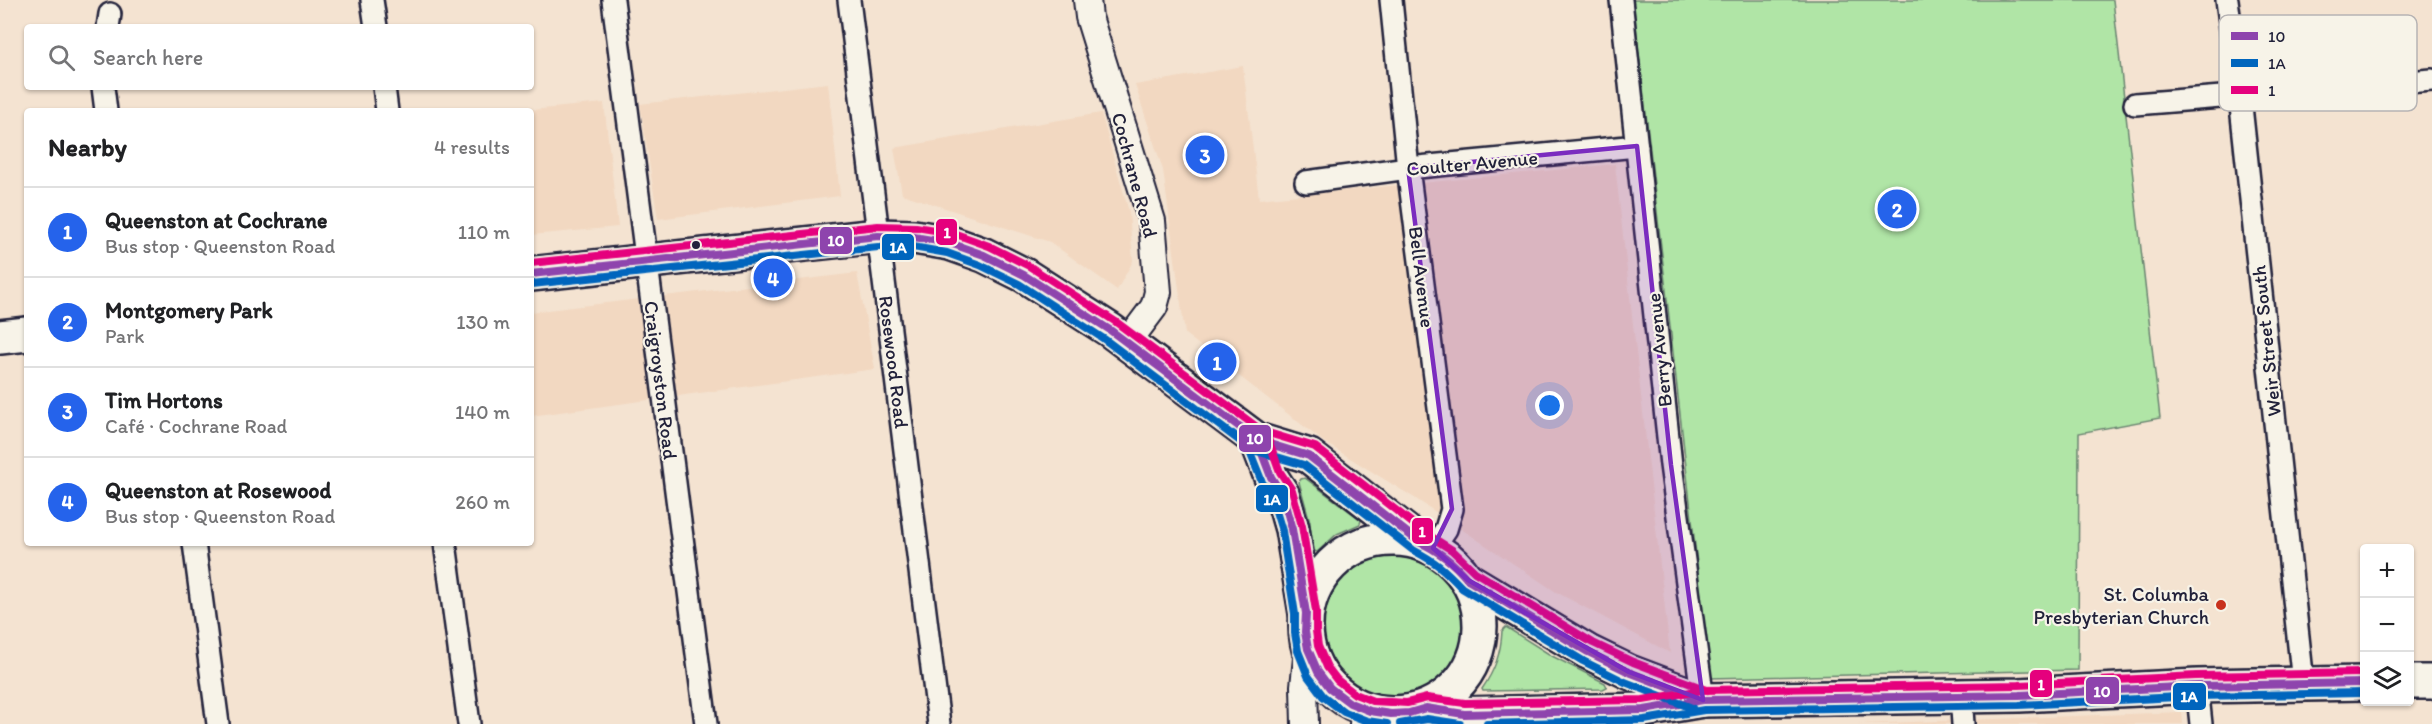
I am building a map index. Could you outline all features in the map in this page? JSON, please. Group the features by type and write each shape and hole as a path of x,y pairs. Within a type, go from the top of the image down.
{"main road":[{"path":"534,274 878,236 914,237 950,243 984,255 1024,275 1065,300 1257,440 1309,456 1426,545 1454,563 1468,580 1479,609 1480,638 1475,658 1462,681 1448,695 1426,708 1379,718 1350,703 1330,688 1318,672 1308,649 1305,632 1306,613 1290,520 1282,494 1271,477 1257,440"},
{"path":"0,337 24,334"},
{"path":"1306,613 1313,591 1323,573 1336,559 1356,546 1382,539 1426,545"},
{"path":"1468,580 1588,651 1629,672 1703,700"},
{"path":"1426,708 1464,714 1644,711 1703,700 1962,710 2019,695 2197,686 2360,682"},
{"path":"2414,682 2432,682"}],"street":[{"path":"372,0 376,24"},
{"name":"Craigroyston Road","path":"613,0 706,724"},
{"name":"Rosewood Road","path":"849,0 939,724"},
{"name":"Cochrane Road","path":"1087,0 1089,17 1152,221 1158,292 1154,307 1127,344"},
{"name":"Bell Avenue","path":"1391,0 1408,168 1452,509 1446,529 1426,545"},
{"name":"Berry Avenue","path":"1621,0 1671,465 1703,700"},
{"name":"Weir Street South","path":"2227,0 2229,15"},
{"path":"2417,81 2432,80"},
{"path":"103,90 106,108"},
{"path":"384,90 387,108"},
{"path":"2134,104 2219,98"},
{"name":"Weir Street South","path":"2242,111 2303,683"},
{"name":"Coulter Avenue","path":"1306,182 1408,168 1637,146"},
{"path":"194,546 218,724"},
{"path":"444,546 469,724"},
{"path":"1305,724 1304,686 1308,649"},
{"path":"2197,686 2201,724"}],"highlighted area":[{"path":"1637,146 1671,465 1703,700 1629,672 1468,580 1433,548 1452,509 1408,168"}],"shaded area":[{"path":"1243,66 1259,199 1615,164 1670,653 1556,592 1413,497 1324,442 1185,334 1163,170 1135,85"},
{"path":"828,83 840,196 658,219 640,104"},
{"path":"604,103 618,227 534,235 534,110"},
{"path":"1101,113 1129,212 1133,261 1117,290 1050,242 902,194 894,148"},
{"path":"857,273 875,369 534,416 534,312"},
{"path":"2182,712 2183,724 1857,724"}],"green space":[{"path":"1633,0 2113,0 2160,418 2079,433 2078,670 1710,678"},
{"path":"1305,478 1361,520 1360,524 1337,534 1317,552 1312,550 1310,522 1299,482"},
{"path":"1395,553 1409,554 1423,559 1436,565 1447,574 1456,585 1462,598 1467,612 1467,640 1462,654 1456,667 1447,678 1436,687 1423,693 1409,698 1395,699 1381,698 1367,693 1354,687 1343,678 1334,667 1328,654 1323,640 1322,626 1323,612 1328,598 1334,585 1343,574 1354,565 1367,559 1381,554"},
{"path":"1506,627 1552,656 1605,683 1607,687 1603,689 1483,691 1496,661 1502,631"}],"transit line":[{"name":"1","path":"534,263 878,226 916,227 953,233 989,246 1029,266 1116,322 1262,431 1315,447 1425,533 1452,550 1475,572 1593,643 1633,662 1707,690"},
{"name":"10","path":"534,274 878,236 914,237 950,243 984,255 1024,275 1110,330 1257,440 1271,477 1282,494 1292,529 1306,613 1305,632 1308,649 1318,672 1330,688 1350,703 1370,711 1391,714 1409,713 1426,708 1464,714 1644,710 1703,700 2019,695 2197,686 2360,683"},
{"name":"1A","path":"534,284 878,247 913,247 947,253 980,265 1019,284 1104,339 1248,447 1262,482 1272,498 1282,531 1295,614 1298,651 1308,676 1323,696 1344,712 1367,721 1387,724"},
{"name":"10","path":"1239,426 1257,440 1309,456 1419,542 1446,558 1468,580 1588,652 1629,672 1696,698"},
{"name":"1A","path":"1233,434 1253,450 1304,465 1413,550 1439,566 1462,588 1583,661 1625,682 1692,708"},
{"name":"1","path":"1267,436 1280,472 1292,490 1302,526 1316,611 1318,646 1327,667 1337,680 1355,694 1373,701 1407,703 1427,698 1465,703 1643,700 1703,690 2019,685 2196,676 2360,673"},
{"name":"1A","path":"1487,724 1644,720 1704,710 2019,705 2197,696 2360,693"},
{"name":"1A","path":"1400,724 1427,719 1460,724"}],"place":[{"name":"Tim Hortons","path":"1205,155"},
{"name":"Montgomery Park","path":"1897,209"},
{"name":"Queenston at Rosewood","path":"773,278"},
{"name":"Queenston at Cochrane","path":"1217,362"},
{"name":"St. Columba Presbyterian Church","path":"2221,605"}]}
